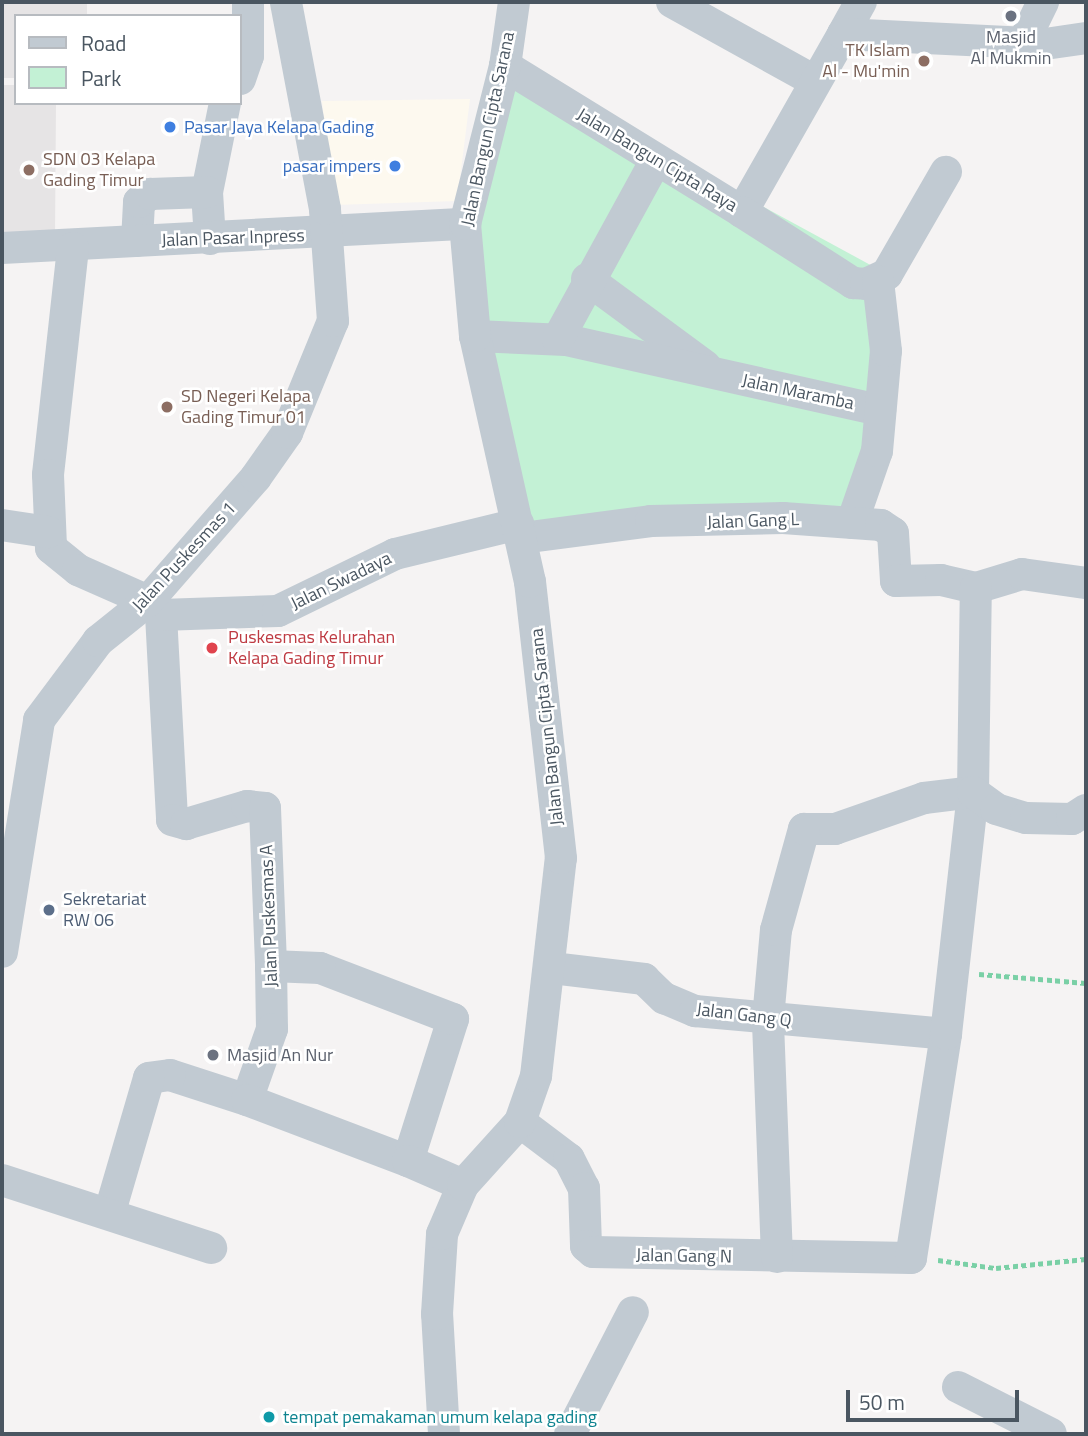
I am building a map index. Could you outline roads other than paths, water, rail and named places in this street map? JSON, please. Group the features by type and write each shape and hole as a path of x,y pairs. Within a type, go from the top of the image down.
{"street":[{"path":"242,73 248,56 248,2"},
{"name":"Jalan Puskesmas 1","path":"2,952 4,895 39,720 98,641 155,608 287,433 332,321 329,234 285,2"},
{"name":"Jalan Bangun Cipta Sarana","path":"444,1434 437,1314 442,1234 463,1185 520,1122 536,1076 552,968 561,858 550,724 520,531 475,336 465,224 505,65 514,2"},
{"path":"672,2 813,80"},
{"name":"Jalan Bangun Cipta Raya","path":"505,65 655,162 742,212 813,80 861,2"},
{"path":"1023,43 1043,2"},
{"path":"843,34 1023,43 1086,38"},
{"path":"210,239 207,192 225,105"},
{"path":"558,339 587,279 655,162"},
{"path":"852,523 877,451 886,351 878,281 946,173"},
{"path":"137,241 139,202 150,194 207,192"},
{"path":"742,212 853,283 878,281"},
{"name":"Jalan Pasar Inpress","path":"2,248 73,248 137,241 329,234 465,224"},
{"path":"73,248 48,475 48,532 51,548 78,570 155,608"},
{"name":"Jalan Maramba","path":"587,279 716,374"},
{"name":"Jalan Maramba","path":"475,336 558,339 880,410"},
{"name":"Jalan Gang L","path":"520,531 651,521 852,523 893,533 896,582 941,580 976,588"},
{"path":"2,525 48,532"},
{"name":"Jalan Swadaya","path":"155,608 278,611 395,554 520,531"},
{"path":"946,1034 972,792 976,588 1022,574 1086,583"},
{"name":"Jalan Puskesmas A","path":"155,608 166,807 172,820 186,824 247,806 265,808 272,1028 247,1100"},
{"path":"777,1257 768,1019 776,930 804,829 835,829 924,799 972,792 996,809 1026,818 1072,819 1086,810"},
{"path":"271,966 320,968 453,1019 408,1161"},
{"name":"Jalan Gang Q","path":"552,968 645,979 664,998 695,1011 946,1034"},
{"name":"Jalan Gang N","path":"520,1122 569,1159 584,1188 586,1245 593,1252 905,1259 916,1244 946,1034"},
{"path":"110,1211 149,1078 170,1075 247,1100 408,1161 463,1185"},
{"path":"2,1180 110,1211 211,1248"},
{"path":"570,1434 632,1312"},
{"path":"958,1387 1051,1434"}],"place":[{"name":"Masjid Al Mukmin","path":"1011,16"},
{"name":"TK Islam Al - Mu'min","path":"924,61"},
{"name":"Pasar Jaya Kelapa Gading","path":"170,127"},
{"name":"pasar impers","path":"395,166"},
{"name":"SDN 03 Kelapa Gading Timur","path":"29,170"},
{"name":"SD Negeri Kelapa Gading Timur 01","path":"167,407"},
{"name":"Puskesmas Kelurahan Kelapa Gading Timur","path":"212,648"},
{"name":"Sekretariat RW 06","path":"49,910"},
{"name":"Masjid An Nur","path":"213,1055"},
{"name":"tempat pemakaman umum kelapa gading","path":"269,1417"}]}
